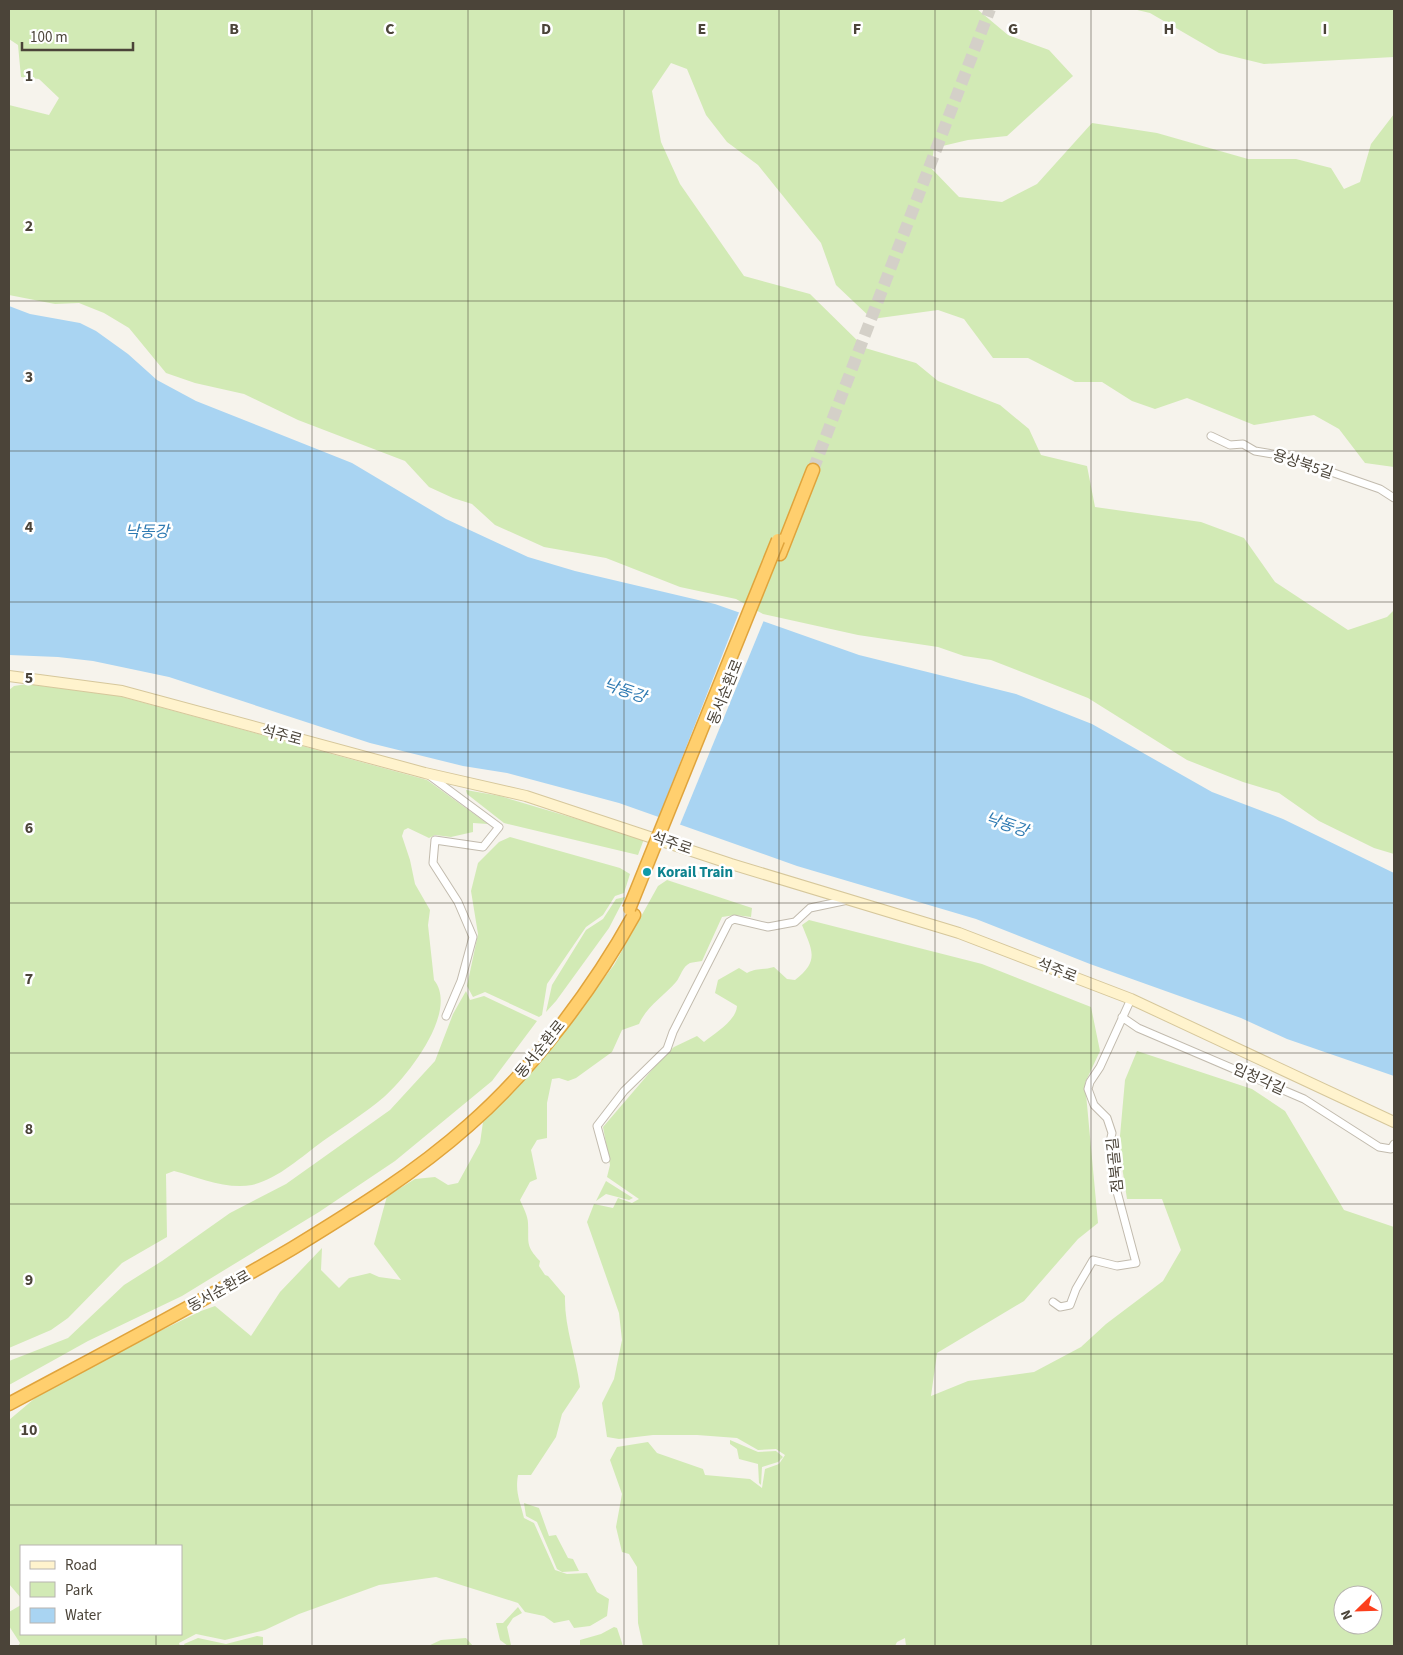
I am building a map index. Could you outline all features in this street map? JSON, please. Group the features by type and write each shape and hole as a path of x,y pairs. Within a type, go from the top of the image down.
{"highway":[{"name":"동서순환로","path":"9,1396 220,1283 349,1206 408,1165 462,1120 511,1072 604,954 631,912 778,540 809,469 780,554 631,912 616,948 587,990 520,1076 470,1124 417,1168 357,1209 228,1287 9,1404"}],"street":[{"name":"용상북5길","path":"1212,436 1230,445 1243,444 1255,450 1286,456 1380,489 1394,498"},
{"name":"석주로","path":"9,676 122,691 426,773 535,799 968,937 1131,999 1394,1122"},
{"path":"426,773 499,827 483,847 435,840 433,863 458,902 473,936 461,980 446,1016"},
{"path":"606,1159 597,1126 624,1091 667,1049 673,1032 728,922 734,919 768,927 794,922 810,908 848,900"},
{"name":"점북골길","path":"1053,1302 1060,1308 1070,1306 1076,1289 1093,1260 1117,1266 1136,1263 1116,1188 1117,1155 1110,1142 1112,1133 1107,1118 1094,1105 1088,1089 1131,999"},
{"name":"임청각길","path":"1122,1017 1138,1028 1304,1099 1379,1147 1392,1147"}],"green space":[{"path":"9,9 977,9 1008,35 1049,50 1073,76 1007,136 968,140 934,148 931,168 959,197 1002,202 1037,184 1092,123 1157,133 1248,159 1296,159 1331,168 1344,189 1360,182 1371,144 1394,114 1394,467 1365,463 1339,429 1314,415 1254,425 1187,398 1155,409 1132,401 1102,382 1075,382 1028,358 993,358 964,319 938,310 872,319 836,285 821,243 758,165 727,142 706,115 687,69 671,63 652,91 661,142 680,184 744,276 810,294 865,348 916,363 938,381 1000,405 1029,429 1041,455 1087,466 1095,507 1201,522 1244,538 1275,582 1348,630 1387,617 1394,610 1394,854 1374,848 1319,821 1279,793 1243,782 1187,760 1088,698 991,660 964,656 938,647 858,635 763,614 736,599 680,587 606,558 544,547 495,525 472,504 429,487 405,461 298,420 244,394 195,383 166,373 129,328 104,313 79,303 55,304 9,295 9,105 49,115 59,98 39,79 21,77 18,45 9,39"},
{"path":"1133,9 1394,9 1394,57 1264,64 1219,53 1150,13"},
{"path":"27,684 119,696 427,780 488,824 473,823 473,832 451,837 435,835 429,838 408,828 404,830 402,836 415,884 430,910 428,925 434,980 440,993 440,1008 427,1042 417,1059 394,1087 369,1109 289,1167 262,1182 252,1185 232,1186 174,1171 166,1174 167,1237 122,1263 68,1318 51,1330 9,1348 9,690 14,686"},
{"path":"466,790 500,796 644,839 638,855 504,823 467,794"},
{"path":"510,837 620,868 630,874 624,893 615,896 603,915 586,927 547,984 542,1015 539,1017 485,992 473,997 467,986 478,934 471,891 478,863 499,842"},
{"path":"667,880 752,908 751,917 735,915 722,917 702,961 687,965 676,982 651,1006 639,1024 622,1030 612,1052 576,1078 568,1081 559,1078 552,1079 547,1103 547,1138 537,1140 531,1150 537,1179 530,1182 520,1200 528,1220 530,1247 540,1261 539,1266 545,1275 565,1296 566,1319 580,1387 562,1414 556,1437 531,1475 518,1475 518,1497 524,1518 534,1523 555,1570 567,1574 587,1573 597,1592 609,1599 607,1616 590,1626 574,1628 569,1620 554,1623 544,1616 525,1612 518,1603 436,1577 379,1585 299,1614 265,1630 225,1640 196,1634 179,1643 180,1646 18,1646 20,1643 9,1626 9,1612 20,1606 20,1635 182,1635 182,1545 20,1545 20,1597 9,1584 9,1420 53,1383 215,1306 251,1336 280,1292 322,1248 321,1270 339,1288 349,1278 370,1273 379,1277 401,1280 374,1244 387,1196 415,1179 435,1177 448,1185 458,1183 480,1143 483,1122 560,1036 614,965 658,886"},
{"path":"625,897 609,928 546,1012 552,985 586,930 603,919 616,899"},
{"path":"809,920 982,964 1091,1007 1100,1051 1085,1083 1098,1223 1078,1239 1024,1301 937,1353 931,1396 968,1381 1034,1372 1081,1347 1106,1324 1163,1281 1181,1250 1162,1199 1127,1199 1119,1147 1125,1080 1137,1051 1252,1089 1285,1111 1344,1210 1394,1227 1394,1646 906,1646 905,1638 897,1642 895,1646 643,1646 638,1623 637,1567 629,1554 622,1552 616,1527 622,1494 610,1460 617,1447 648,1442 657,1453 703,1469 705,1475 750,1479 762,1488 765,1469 779,1464 785,1455 776,1449 758,1450 737,1438 697,1435 653,1435 619,1439 607,1437 602,1403 614,1379 622,1340 619,1313 587,1222 594,1204 613,1208 618,1198 632,1203 639,1199 607,1177 610,1165 603,1127 663,1057 674,1047 697,1036 704,1042 733,1017 737,1006 715,993 718,980 739,968 747,973 774,967 787,979 795,980 803,973 811,961 812,955 809,941 802,925"},
{"path":"466,991 470,1000 484,996 537,1021 492,1081 395,1161 319,1212 182,1296 88,1341 9,1385 9,1361 68,1338 124,1285 230,1213 286,1184 390,1110 435,1061 453,1014"},
{"path":"606,1181 633,1198 629,1200 606,1194 596,1201"},
{"path":"730,1440 758,1452 776,1451 783,1457 778,1462 762,1467 761,1485 759,1483 758,1464 739,1459 737,1449 730,1444"},
{"path":"524,1503 539,1508 549,1536 556,1535 568,1558 573,1559 579,1571 562,1572 557,1569 537,1522 526,1516"},
{"path":"518,1607 522,1613 513,1618 507,1627 511,1645 508,1646 500,1640 496,1623 503,1623"},
{"path":"614,1627 617,1628 623,1646 580,1646 580,1640 601,1634"},
{"path":"257,1636 263,1637 263,1646 185,1646 184,1644 198,1638 226,1644"},
{"path":"466,1638 473,1646 428,1646 441,1640"}],"water":[{"name":"낙동강","path":"9,306 30,314 80,323 96,331 128,354 157,380 196,401 352,463 446,519 528,557 575,571 715,604 859,655 1016,694 1092,724 1212,792 1283,819 1394,873 1394,1076 1287,1039 1241,1018 1090,964 976,919 797,866 619,803 507,773 463,766 370,743 169,677 93,661 9,655"}],"pier":[{"path":"740,610 764,620 679,827 658,819"}],"tunnel":[{"path":"813,470 990,9"}],"place":[{"name":"Korail Train","path":"647,872"}]}
